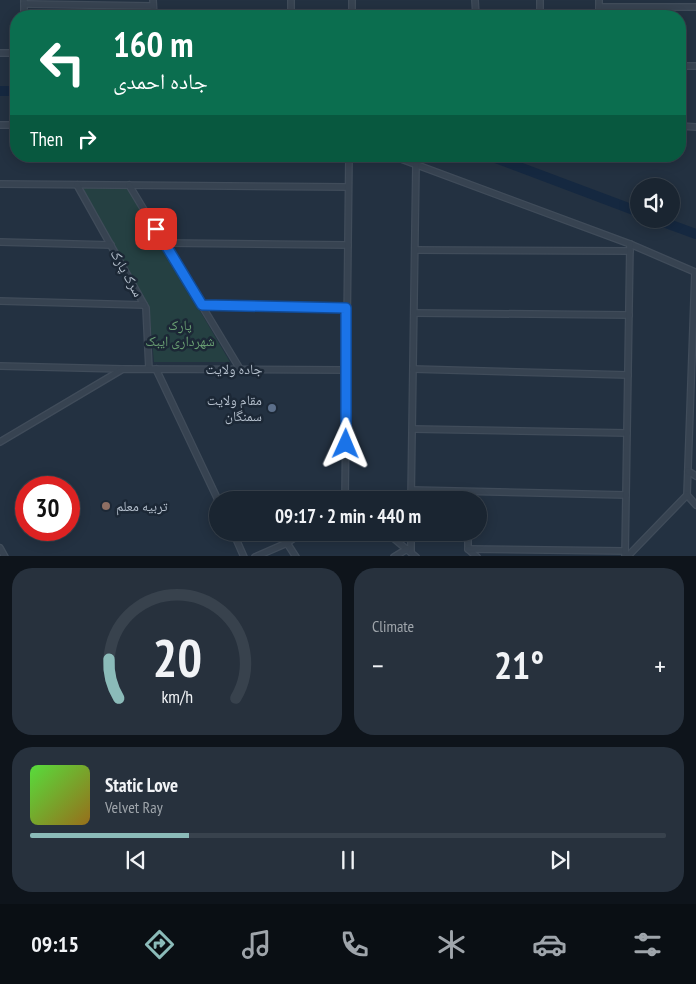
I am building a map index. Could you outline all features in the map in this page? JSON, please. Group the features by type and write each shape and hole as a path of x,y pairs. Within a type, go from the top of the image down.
{"street":[{"path":"599,0 600,10"},
{"path":"24,2 153,3"},
{"path":"600,7 696,7"},
{"path":"345,491 348,162"},
{"path":"410,162 695,272 687,495 626,555 468,549"},
{"path":"416,164 412,490 440,491"},
{"path":"0,184 348,187"},
{"name":"سرک پارک","path":"77,185 144,305 149,369"},
{"path":"129,185 240,369"},
{"path":"0,242 110,244"},
{"path":"165,243 348,245"},
{"path":"415,250 630,248"},
{"path":"626,555 630,248"},
{"path":"0,301 144,305"},
{"path":"202,305 346,308"},
{"path":"414,313 629,315"},
{"name":"جاده ولایت","path":"0,366 122,369 346,370"},
{"path":"0,442 122,369"},
{"path":"156,369 214,491"},
{"path":"413,369 628,375"},
{"path":"413,429 627,433"},
{"path":"688,471 696,476"},
{"path":"487,492 626,495"},
{"path":"687,495 696,505"},
{"path":"236,541 244,556"},
{"path":"255,556 290,541"},
{"path":"397,541 411,552"},
{"path":"468,541 468,549"},
{"path":"287,543 296,556"},
{"path":"0,548 5,556"},
{"path":"468,549 478,556"},
{"path":"394,556 411,552"}],"green space":[{"name":"پارک شهرداری ایبک","path":"127,187 230,362 154,362 149,308 82,188"}],"waterway":[{"path":"0,91 10,91"},
{"path":"506,162 630,209"},
{"path":"680,228 696,234"}],"place":[{"name":"مقام ولایت سمنگان","path":"272,408"},
{"name":"تربیه معلم","path":"106,506"}],"route":[{"path":"156,229 202,305 346,308 346,444"}]}
